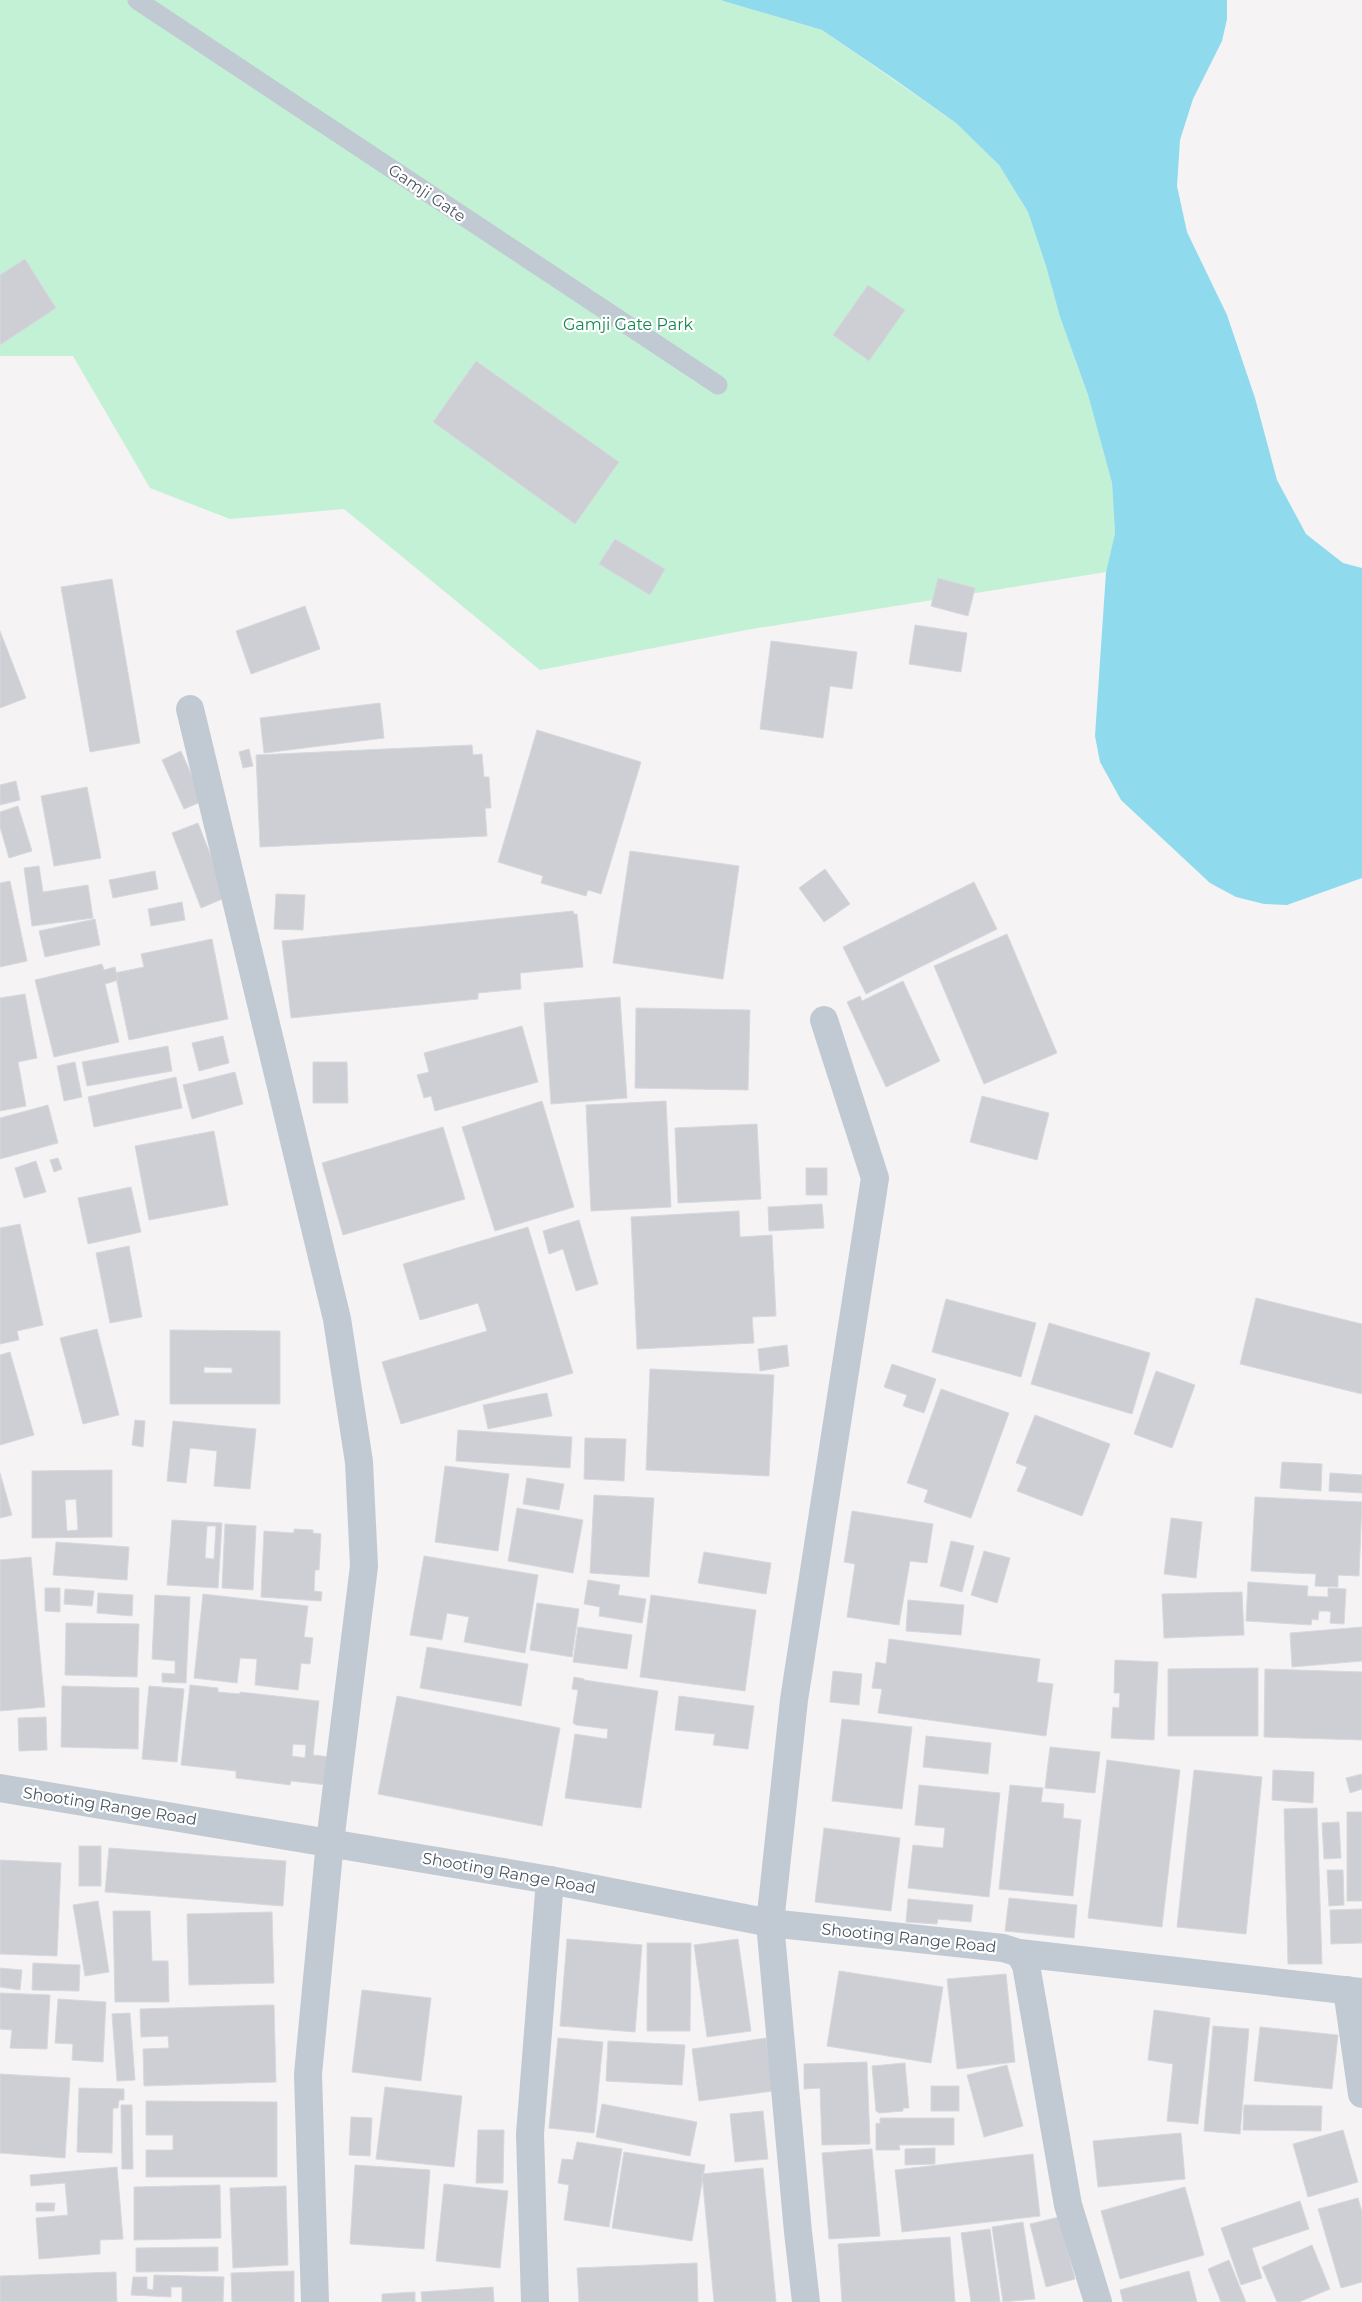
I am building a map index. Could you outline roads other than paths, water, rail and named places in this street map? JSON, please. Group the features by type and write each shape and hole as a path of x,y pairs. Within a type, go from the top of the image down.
{"street":[{"path":"190,709 337,1319 359,1462 364,1566 330,1842 308,2074 314,2302"},
{"path":"806,2302 770,1923 794,1700 875,1178 824,1020"},
{"name":"Shooting Range Road","path":"0,1788 550,1880 770,1923 1003,1948 1019,1953 1355,1991"},
{"path":"535,2302 530,2134 550,1880"},
{"name":"Shooting Range Road","path":"1019,1953 1026,1965 1068,2205 1098,2302"},
{"path":"1355,1991 1362,2094"}],"lane":[{"name":"Gamji Gate","path":"137,0 718,385"}],"water":[{"path":"720,0 1227,0 1227,19 1222,41 1193,99 1180,140 1177,186 1187,232 1227,315 1255,398 1277,480 1306,534 1343,563 1362,568 1362,878 1287,905 1264,904 1236,897 1210,883 1121,800 1100,762 1095,736 1106,572 1115,533 1112,483 1088,395 1060,317 1028,212 999,165 956,123 894,79 822,30"}],"park label":[{"name":"Gamji Gate Park","path":"628,324"}]}
